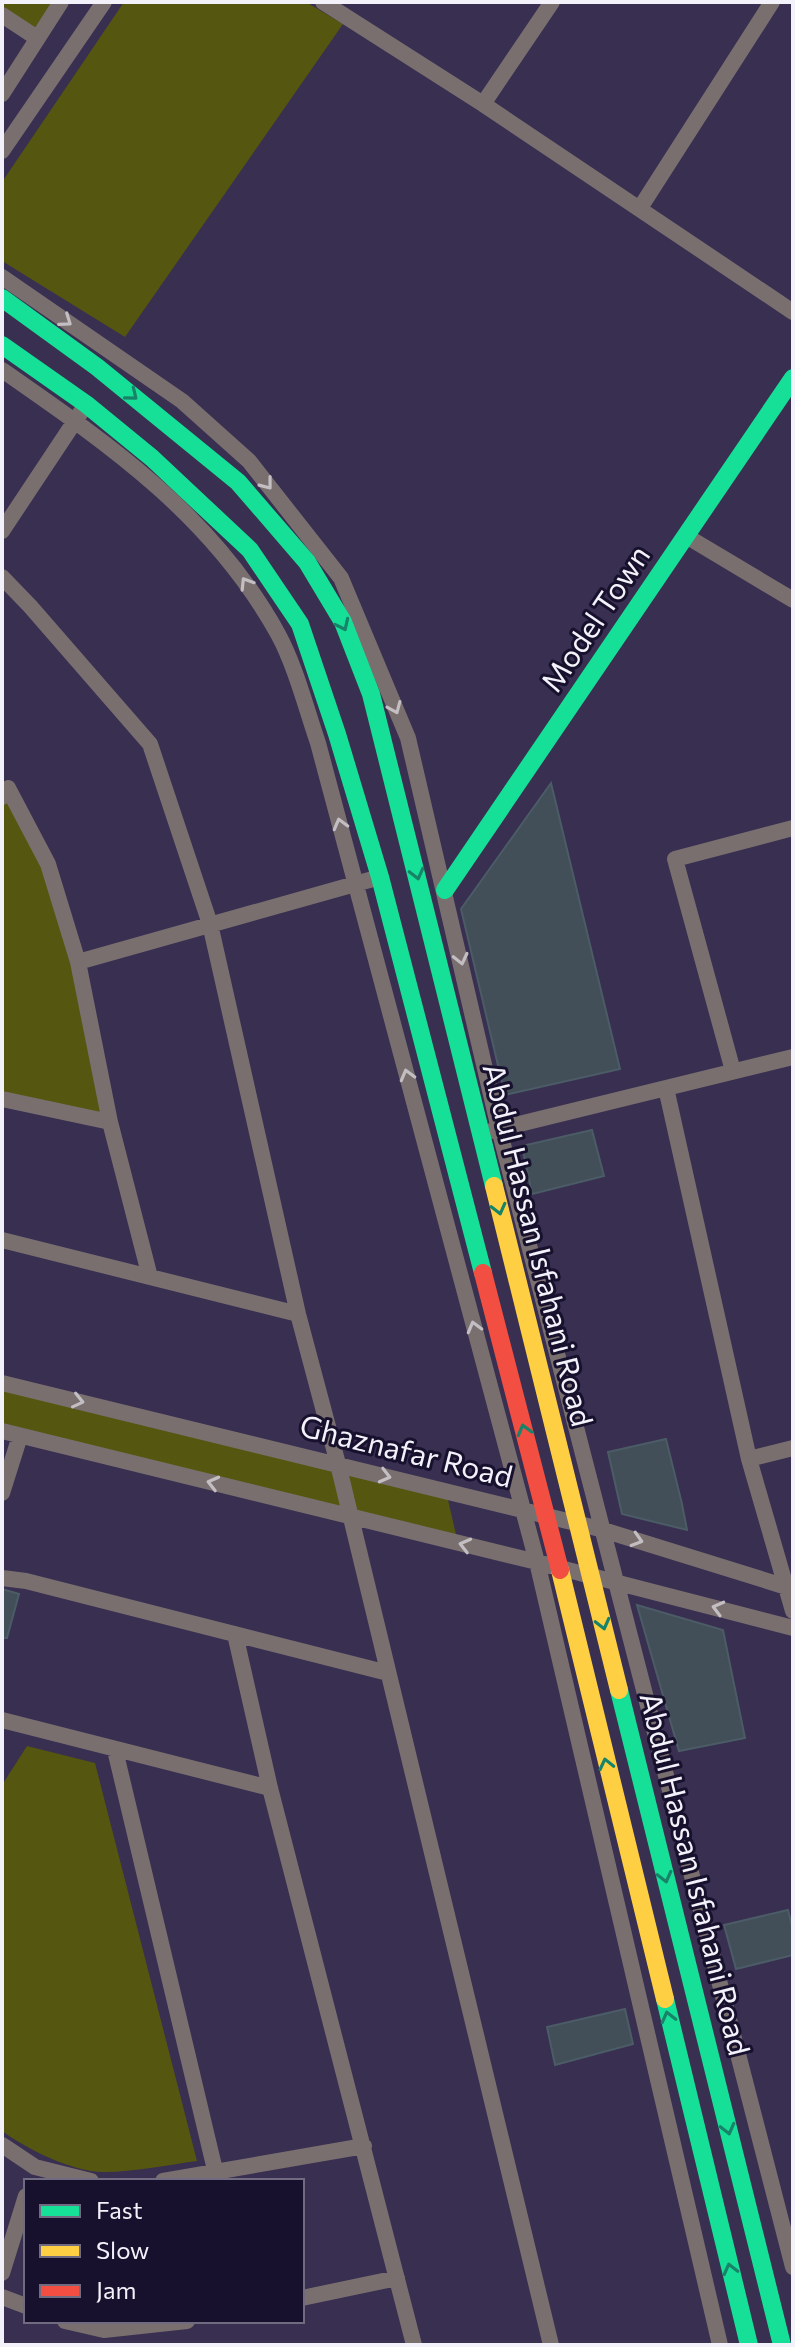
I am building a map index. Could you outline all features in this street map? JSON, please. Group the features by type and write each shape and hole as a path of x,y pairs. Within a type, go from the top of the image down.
{"main road":[{"name":"Abdul Hassan Isfahani Road","path":"2,298 97,367 238,482 307,562 343,622 371,694 782,2345"},
{"name":"Abdul Hassan Isfahani Road","path":"2,345 86,404 152,458 250,550 300,624 380,877 560,1568 749,2345"},
{"name":"Model Town","path":"445,890 793,378"}],"street":[{"path":"2,94 61,2"},
{"path":"2,151 104,2"},
{"path":"483,104 552,2"},
{"path":"640,208 772,2"},
{"path":"325,3 483,104 793,312"},
{"path":"2,15 37,38"},
{"path":"2,277 182,401 249,461 341,578 408,738 499,1129 793,2267"},
{"path":"2,370 152,480 235,566 279,636 318,743 537,1562 720,2345"},
{"path":"2,531 86,404"},
{"path":"686,536 793,600"},
{"path":"2,577 150,744 210,924 298,1314 338,1464 551,2345"},
{"path":"4,788 48,864 78,962 110,1122 150,1277"},
{"path":"733,1071 675,859 793,828"},
{"path":"78,962 380,877"},
{"path":"480,1133 793,1057"},
{"path":"666,1088 749,1459 786,1559 793,1611"},
{"path":"2,1099 110,1122"},
{"path":"2,1240 298,1314"},
{"name":"Ghaznafar Road","path":"2,1383 600,1529 790,1588"},
{"path":"2,1431 793,1628"},
{"path":"2,1493 20,1436"},
{"path":"749,1459 793,1448"},
{"path":"2,1578 26,1581 388,1673"},
{"path":"235,1634 270,1788 414,2345"},
{"path":"2,1720 270,1788"},
{"path":"115,1750 215,2170"},
{"path":"2,2145 33,2174 74,2179"},
{"path":"172,2179 364,2146"},
{"path":"2,2273 24,2202"},
{"path":"304,2298 397,2278"},
{"path":"2,2297 24,2305"},
{"path":"74,2323 104,2330 169,2323"}],"shaded area":[{"path":"2,2 61,2 37,38 2,15"},
{"path":"124,2 306,2 343,24 125,337 2,261 2,182"},
{"path":"8,788 48,864 110,1122 2,1099 2,797"},
{"path":"2,1386 446,1491 458,1543 2,1431"},
{"path":"27,1746 95,1763 197,2161 127,2171 91,2171 50,2158 2,2131 2,1785"}],"building":[{"path":"551,783 620,1069 505,1095 461,909"},
{"path":"592,1130 604,1176 532,1194 522,1146"},
{"path":"666,1439 687,1530 622,1514 608,1452"},
{"path":"2,1589 19,1594 7,1638 2,1638"},
{"path":"637,1605 723,1630 745,1738 679,1751"},
{"path":"788,1910 793,1930 793,1955 736,1969 724,1925"},
{"path":"625,2009 633,2044 555,2065 547,2027"}],"traffic: fast":[{"path":"2,298 97,367 238,482 307,562 343,622 371,694 494,1186"},
{"path":"2,345 86,404 152,458 250,550 300,624 380,877 483,1273"},
{"path":"445,890 793,378"},
{"path":"619,1690 782,2345"},
{"path":"665,1999 749,2345"}],"traffic: slow":[{"path":"494,1186 619,1690"},
{"path":"560,1570 665,1999"}],"traffic: jam":[{"path":"483,1273 560,1570"}]}
